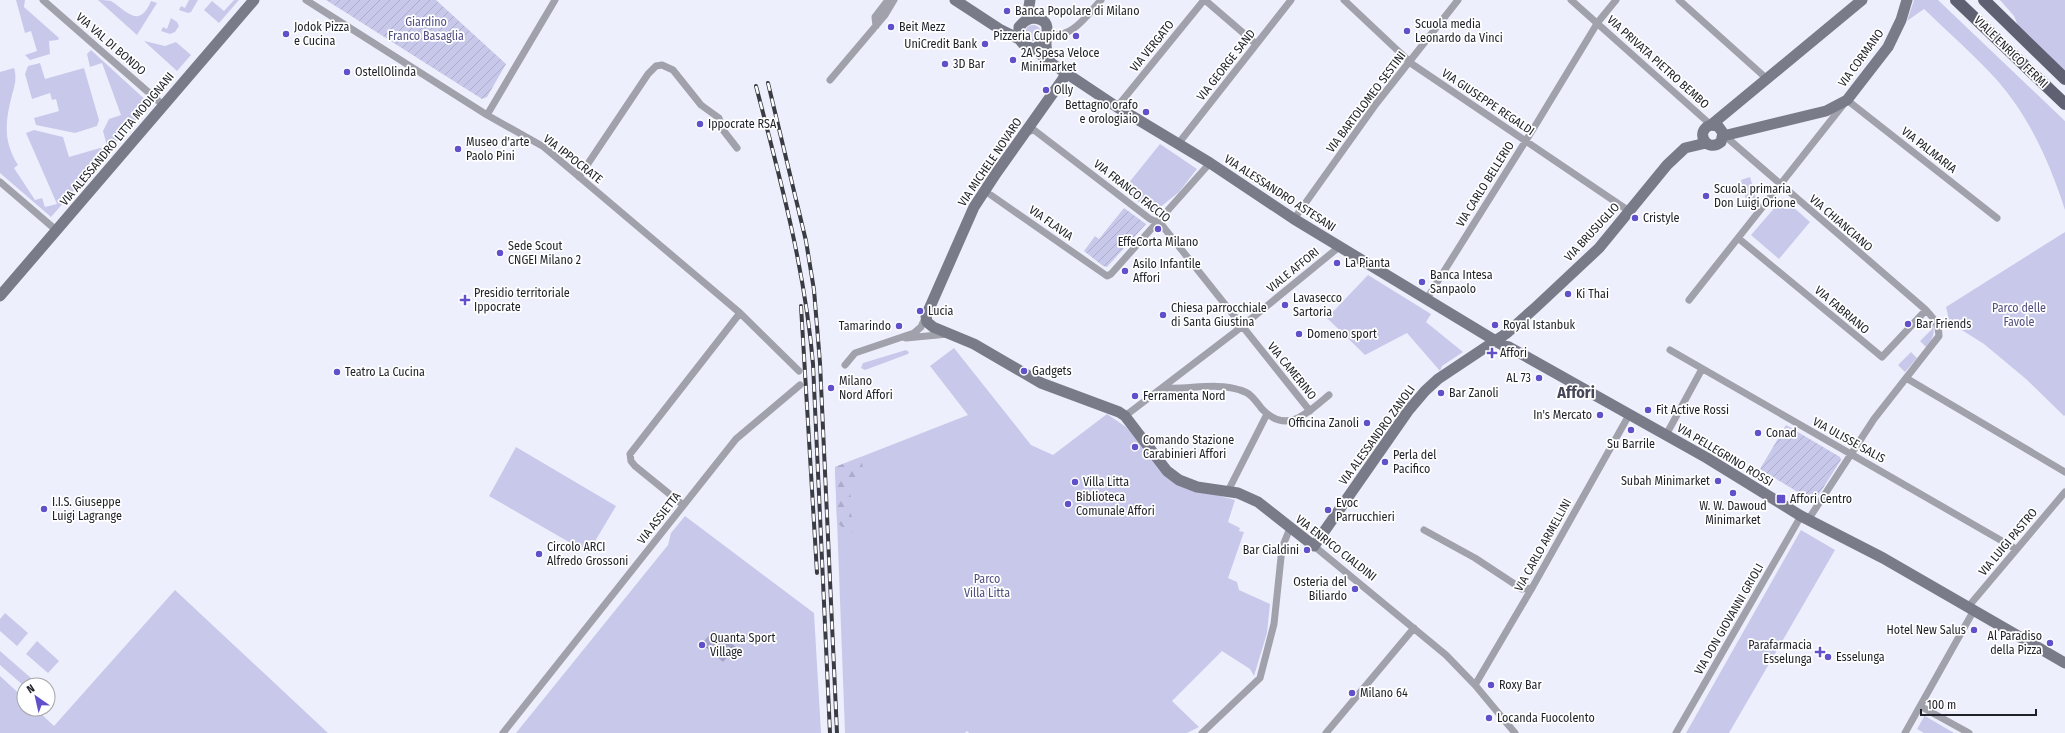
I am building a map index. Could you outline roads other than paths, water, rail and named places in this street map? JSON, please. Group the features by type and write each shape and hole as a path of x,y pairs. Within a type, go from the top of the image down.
{"main road":[{"name":"VIALE ENRICO FERMI","path":"1956,0 2065,104"},
{"name":"VIALE ENRICO FERMI","path":"1984,0 2065,79"}],"street":[{"name":"VIA VAL DI BONDO","path":"43,0 163,105"},
{"name":"VIA ALESSANDRO LITTA MODIGNANI","path":"0,296 254,0"},
{"name":"VIA IPPOCRATE","path":"306,0 488,115 544,147 740,313 799,371"},
{"path":"488,115 555,0"},
{"path":"879,0 881,9"},
{"path":"876,26 875,17 888,0"},
{"path":"830,80 876,26 894,0"},
{"name":"VIA ALESSANDRO ASTESANI","path":"955,0 998,28 1019,39 1025,46 1034,49 1051,63 1117,107 1210,163 1294,219 1426,300 1497,341"},
{"path":"1019,39 1027,22 1030,0"},
{"path":"1034,49 1039,48 1047,38 1074,30 1101,0"},
{"path":"1204,0 1256,44"},
{"name":"VIA VERGATO","path":"1117,107 1204,0"},
{"name":"VIA GEORGE SAND","path":"1178,144 1291,0"},
{"name":"VIA GIUSEPPE REGALDI","path":"1344,0 1409,62 1629,211"},
{"name":"VIA BARTOLOMEO SESTINI","path":"1294,219 1376,104 1458,0"},
{"name":"VIA PRIVATA PIETRO BEMBO","path":"1571,0 1598,22 1711,125"},
{"name":"VIA CARLO BELLERIO","path":"1426,300 1598,22 1616,0"},
{"path":"1679,0 1766,78"},
{"path":"1706,143 1703,137 1703,132 1706,128 1862,0"},
{"name":"VIA CORMANO","path":"1724,136 1826,111 1847,100 1888,46 1901,20 1907,0"},
{"path":"998,28 1027,22 1043,22 1051,63"},
{"path":"579,177 648,74 656,66 662,65 673,70 701,105 719,118 723,130 737,148"},
{"name":"VIA MICHELE NOVARO","path":"926,316 968,220 987,186 1063,79 1065,72"},
{"path":"1689,300 1847,100"},
{"name":"VIA PALMARIA","path":"1847,100 1997,218"},
{"path":"1711,125 1720,128 1724,136"},
{"name":"VIA FRANCO FACCIO","path":"1026,132 1034,130 1156,222 1161,224 1242,326"},
{"name":"VIA BRUSUGLIO","path":"1497,341 1536,307 1598,248 1667,165 1685,148 1706,143 1711,146 1716,145 1721,142 1724,136"},
{"name":"VIA CHIANCIANO","path":"1724,136 1926,310 1937,323 1939,336 1906,378"},
{"path":"1156,222 1210,163"},
{"path":"0,182 56,230"},
{"name":"VIA FLAVIA","path":"987,186 988,193 1107,276 1111,274 1156,222"},
{"name":"VIA FABRIANO","path":"1738,238 1882,358 1926,310"},
{"name":"VIALE AFFORI","path":"1164,388 1339,247"},
{"path":"683,505 635,466 631,461 630,454 740,313"},
{"path":"926,316 926,320 931,326 950,333 986,351 1041,384 1125,416 1164,388 1220,386 1240,390 1254,398 1267,414 1281,422 1290,422 1310,411 1328,395"},
{"path":"845,365 855,353 900,339 918,330 926,316"},
{"name":"VIA CAMERINO","path":"1242,326 1310,411"},
{"path":"900,339 950,333"},
{"name":"VIA PELLEGRINO ROSSI","path":"1497,341 1666,435 1805,518 1883,558 2065,662"},
{"name":"VIA ALESSANDRO ZANOLI","path":"1314,546 1408,411 1425,391 1438,380 1497,341"},
{"name":"VIA ULISSE SALIS","path":"1670,350 2016,549"},
{"path":"1666,435 1702,369"},
{"path":"1906,378 2065,472"},
{"name":"VIA DON GIOVANNI GRIOLI","path":"1676,733 1805,518 1906,378"},
{"name":"VIA ASSIETTA","path":"503,733 736,440 800,384"},
{"path":"1226,493 1267,414"},
{"name":"VIA CARLO ARMELLINI","path":"1475,685 1532,588 1629,415"},
{"name":"VIA ENRICO CIALDINI","path":"1125,416 1131,427 1170,474 1196,488 1244,495 1258,502 1314,546 1414,628 1475,685 1516,733"},
{"name":"VIA LUIGI PASTRO","path":"1905,733 1971,609 2016,549 2065,492"},
{"path":"1202,733 1215,723 1257,683 1264,669 1274,624 1282,548 1290,528"},
{"path":"1424,530 1475,558 1522,589 1532,588"},
{"path":"1326,733 1414,628"},
{"path":"1920,706 1969,733"},
{"path":"1211,733 1215,723"}],"water":[{"name":"Quanta Sport Village","path":"713,630 736,647 723,662 702,644"}],"railway":[{"path":"768,83 806,241 814,290 820,363 837,733"},
{"path":"756,86 774,155 798,259 809,329 813,364 830,733"},
{"path":"801,306 817,573"}],"place":[{"name":"Banca Popolare di Milano","path":"1007,11"},
{"name":"Beit Mezz","path":"891,27"},
{"name":"Scuola media Leonardo da Vinci","path":"1407,31"},
{"name":"Jodok Pizza e Cucina","path":"286,34"},
{"name":"Pizzeria Cupido","path":"1076,36"},
{"name":"UniCredit Bank","path":"985,44"},
{"name":"2A Spesa Veloce Minimarket","path":"1013,60"},
{"name":"3D Bar","path":"945,64"},
{"name":"OstellOlinda","path":"347,72"},
{"name":"Olly","path":"1046,90"},
{"name":"Bettagno orafo e orologiaio","path":"1146,112"},
{"name":"Ippocrate RSA","path":"700,124"},
{"name":"Museo d'arte Paolo Pini","path":"458,149"},
{"name":"Scuola primaria Don Luigi Orione","path":"1706,196"},
{"name":"Cristyle","path":"1635,218"},
{"name":"EffeCorta Milano","path":"1158,229"},
{"name":"Sede Scout CNGEI Milano 2","path":"500,253"},
{"name":"La Pianta","path":"1337,263"},
{"name":"Asilo Infantile Affori","path":"1125,271"},
{"name":"Banca Intesa Sanpaolo","path":"1422,282"},
{"name":"Ki Thai","path":"1568,294"},
{"name":"Presidio territoriale Ippocrate","path":"465,300"},
{"name":"Lavasecco Sartoria","path":"1285,305"},
{"name":"Lucia","path":"920,311"},
{"name":"Chiesa parrocchiale di Santa Giustina","path":"1163,315"},
{"name":"Bar Friends","path":"1908,324"},
{"name":"Royal Istanbuk","path":"1495,325"},
{"name":"Tamarindo","path":"899,326"},
{"name":"Domeno sport","path":"1299,334"},
{"name":"Affori","path":"1492,353"},
{"name":"Gadgets","path":"1024,371"},
{"name":"Teatro La Cucina","path":"337,372"},
{"name":"AL 73","path":"1539,378"},
{"name":"Milano Nord Affori","path":"831,388"},
{"name":"Bar Zanoli","path":"1441,393"},
{"name":"Ferramenta Nord","path":"1135,396"},
{"name":"Fit Active Rossi","path":"1648,410"},
{"name":"In's Mercato","path":"1600,415"},
{"name":"Officina Zanoli","path":"1367,423"},
{"name":"Su Barrile","path":"1631,430"},
{"name":"Conad","path":"1758,433"},
{"name":"Comando Stazione Carabinieri Affori","path":"1135,447"},
{"name":"Perla del Pacifico","path":"1385,462"},
{"name":"Subah Minimarket","path":"1718,481"},
{"name":"Villa Litta","path":"1075,482"},
{"name":"W. W. Dawoud Minimarket","path":"1733,493"},
{"name":"Affori Centro","path":"1781,499"},
{"name":"Biblioteca Comunale Affori","path":"1068,504"},
{"name":"I.I.S. Giuseppe Luigi Lagrange","path":"44,509"},
{"name":"Evoc Parrucchieri","path":"1328,510"},
{"name":"Bar Cialdini","path":"1307,550"},
{"name":"Circolo ARCI Alfredo Grossoni","path":"539,554"},
{"name":"Osteria del Biliardo","path":"1355,589"},
{"name":"Hotel New Salus","path":"1974,630"},
{"name":"Al Paradiso della Pizza","path":"2050,643"},
{"name":"Quanta Sport Village","path":"702,645"},
{"name":"Parafarmacia Esselunga","path":"1820,652"},
{"name":"Esselunga","path":"1828,657"},
{"name":"Roxy Bar","path":"1491,685"},
{"name":"Milano 64","path":"1352,693"},
{"name":"Locanda Fuocolento","path":"1489,718"}],"district":[{"name":"Affori","path":"1576,392"}],"park label":[{"name":"Giardino Franco Basaglia","path":"426,29"},
{"name":"Parco delle Favole","path":"2019,315"},
{"name":"Parco Villa Litta","path":"987,586"}]}
